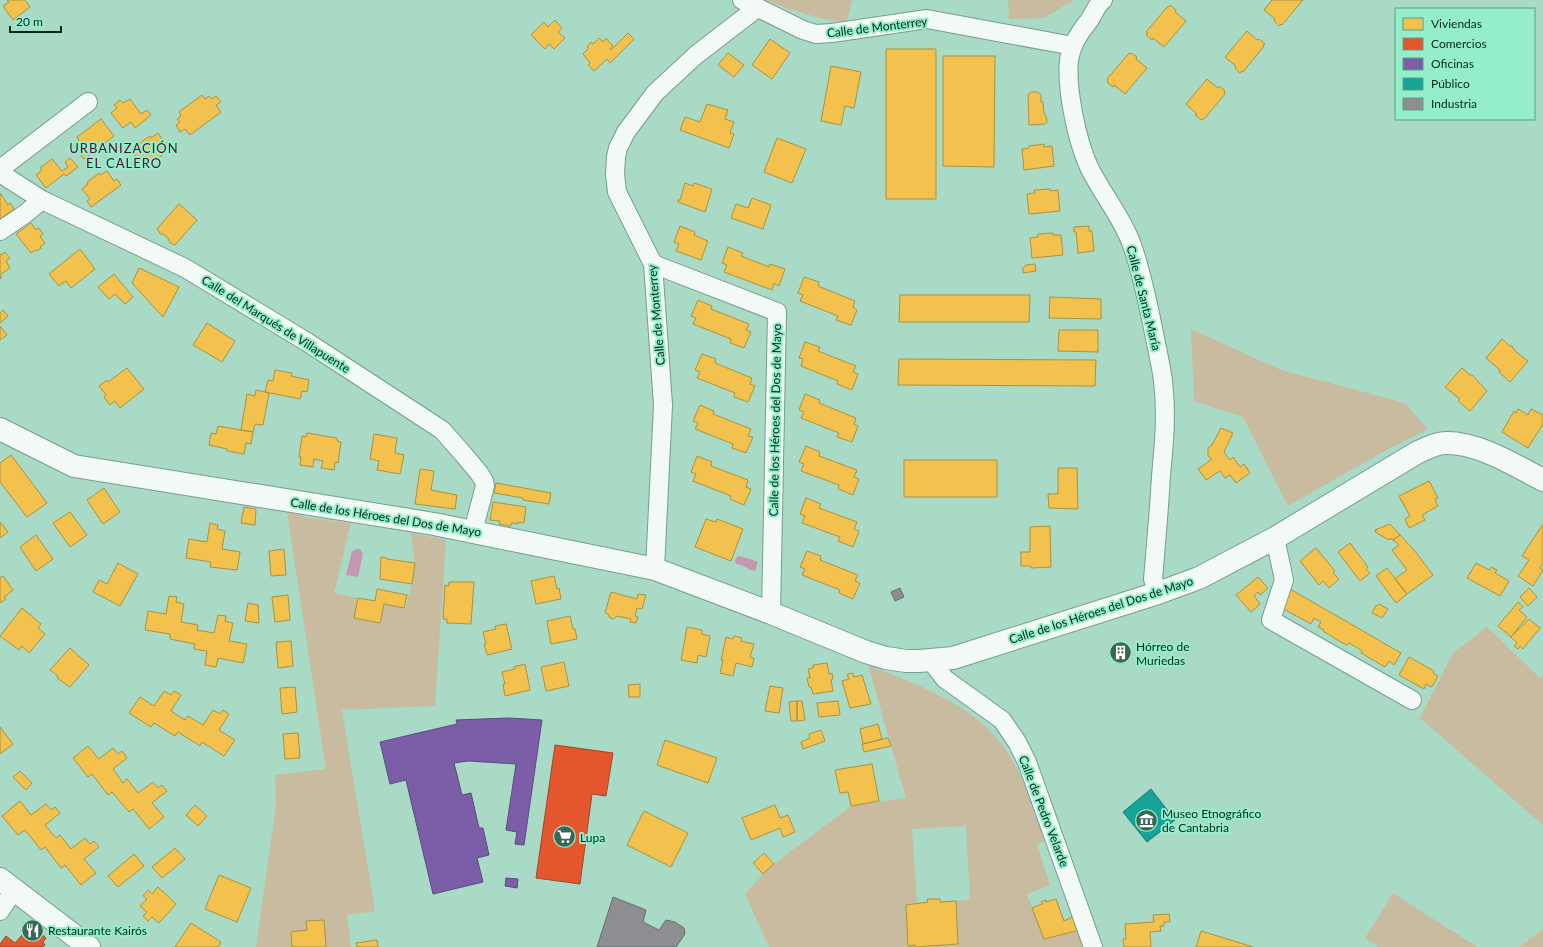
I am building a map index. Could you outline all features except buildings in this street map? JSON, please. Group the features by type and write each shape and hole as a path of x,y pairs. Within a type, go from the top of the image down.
{"street":[{"name":"Calle de Santa María","path":"1103,0 1100,2 1073,46 1069,60 1069,77 1081,148 1089,168 1122,224 1131,243 1138,265 1150,312 1163,380 1165,407 1164,436 1153,579 1158,593"},
{"name":"Calle de Monterrey","path":"655,569 663,405 653,264 617,192 615,174 618,148 626,132 655,93 749,4 803,30 816,34 927,19 1073,46"},
{"path":"0,168 88,102"},
{"name":"Calle del Marqués de Villapuente","path":"0,173 42,200 185,268 307,342 442,430 464,454 484,481 485,486 473,531"},
{"path":"0,231 42,200"},
{"name":"Calle de los Héroes del Dos de Mayo","path":"653,264 777,312 771,613"},
{"name":"Calle de los Héroes del Dos de Mayo","path":"0,429 74,466 473,531 655,569 771,613 866,652 886,658 906,661 931,661 953,658 1158,593 1199,578 1274,538 1418,452 1443,442 1469,445 1506,460 1543,480"},
{"path":"1274,538 1284,580 1271,620 1412,700"},
{"name":"Calle de Pedro Velarde","path":"931,661 945,679 1002,720 1017,742 1027,762 1093,947"},
{"path":"0,911 7,884 89,947"}],"shaded area":[{"path":"765,0 852,0 847,22 816,17"},
{"path":"1008,0 1074,0 1044,18 1009,19"},
{"path":"1191,329 1281,370 1405,403 1428,429 1381,453 1288,506 1243,417 1194,401"},
{"path":"287,512 310,518 351,523 334,593 358,598 354,618 380,623 384,604 405,608 412,584 415,563 411,533 446,540 435,706 342,710 375,911 347,915 351,947 256,947 276,805 275,775 326,769"},
{"path":"360,549 363,554 358,577 346,575 352,551"},
{"path":"738,556 758,562 755,571 736,564 735,560"},
{"path":"1487,627 1540,678 1543,676 1543,825 1420,718 1453,653"},
{"path":"868,665 945,698 963,709 995,736 1008,753 1020,773 1047,840 1037,844 1050,885 1027,894 1032,908 1080,930 1086,947 915,947 769,947 745,894 763,874 851,806 906,798","holes":["966,826 970,900 956,901 958,944 915,947 915,945 908,946 906,905 917,903 912,829"]},
{"path":"1393,893 1477,947 1378,947 1365,938"},
{"path":"1543,929 1543,947 1519,947"}],"place":[{"name":"Hórreo de Muriedas","path":"1121,653"},
{"name":"Museo Etnográfico de Cantabria","path":"1147,820"},
{"name":"Lupa","path":"564,837"},
{"name":"Restaurante Kairós","path":"32,930"}],"district":[{"name":"URBANIZACIÓN EL CALERO","path":"124,156"}]}
